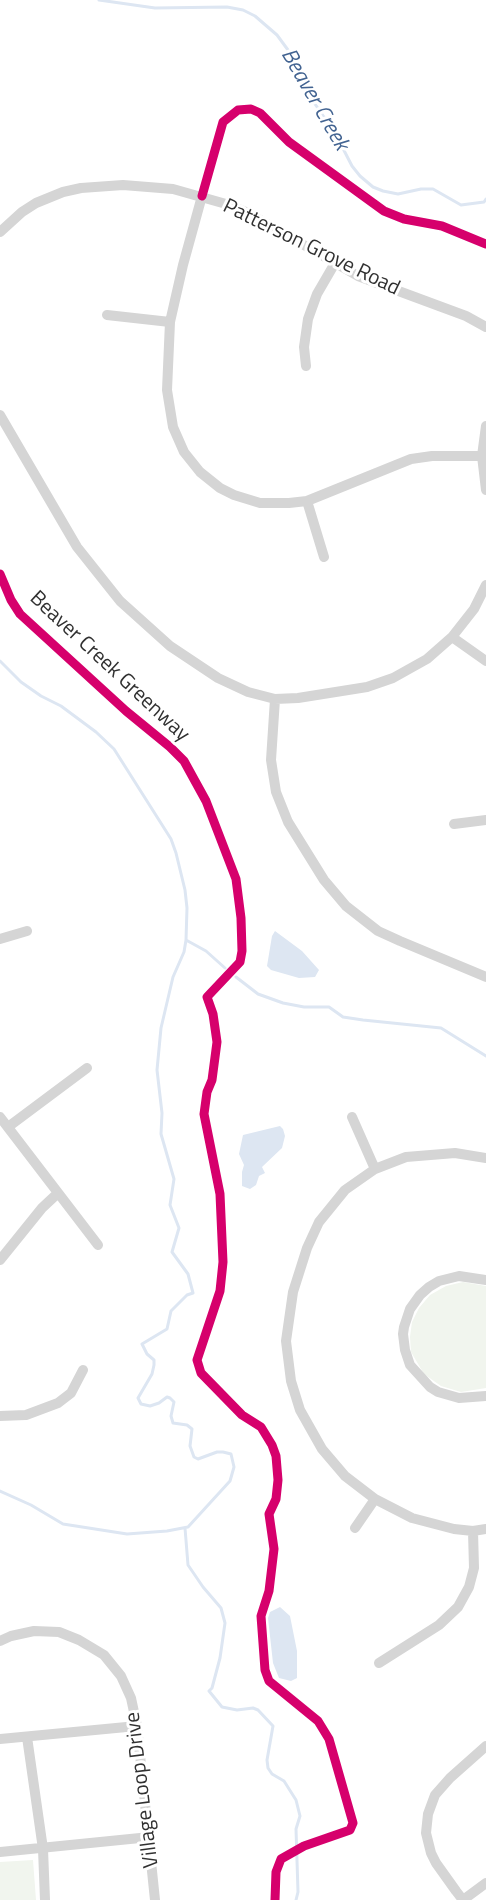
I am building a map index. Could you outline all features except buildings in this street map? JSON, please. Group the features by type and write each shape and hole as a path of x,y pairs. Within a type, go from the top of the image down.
{"street":[{"name":"Patterson Grove Road","path":"0,232 36,203 63,192 81,188 140,185 173,189 226,204 255,217 335,263 382,286 466,316 486,327"},
{"path":"202,196 170,322 167,390 169,413 179,441 192,463 210,481 220,488 247,499 272,504 307,501 411,459 432,456 482,456"},
{"path":"306,366 304,347 308,319 317,294 335,263"},
{"path":"107,315 170,322"},
{"path":"0,416 77,547 120,601 170,646 231,685 275,699 343,692 385,681 416,666 452,637 474,609 486,585"},
{"path":"486,426 482,456 486,490"},
{"path":"307,501 324,557"},
{"path":"452,637 486,662"},
{"path":"275,699 271,760 276,792 288,822 324,880 346,906 378,931 486,977"},
{"path":"454,824 486,820"},
{"path":"0,939 27,930"},
{"path":"8,1127 87,1068"},
{"path":"0,1117 98,1245"},
{"path":"351,1117 375,1168"},
{"path":"486,1158 454,1153 420,1155 392,1162 375,1168 336,1200 319,1222 313,1235 293,1292 286,1341 291,1382 300,1410 310,1430 333,1463 357,1486 375,1499 424,1522 473,1531 486,1529"},
{"path":"0,1260 42,1208 58,1193"},
{"path":"486,1280 459,1276 439,1281 429,1287 420,1295 410,1310 403,1335 410,1365 430,1388 459,1398 486,1396"},
{"path":"0,1416 26,1415 58,1403 71,1393 83,1370"},
{"path":"355,1528 375,1499"},
{"path":"378,1664 429,1632 458,1606 469,1587 474,1568 473,1531"},
{"name":"Village Loop Drive","path":"0,1641 34,1631 59,1632 79,1640 104,1655 121,1676 131,1698 137,1726 155,1900"},
{"path":"0,1739 137,1726"},
{"path":"27,1737 43,1849 45,1900"},
{"path":"486,1746 442,1786 431,1804 426,1823 431,1853 463,1900 486,1882"},
{"path":"0,1852 150,1837"}],"shaded area":[{"path":"275,931 302,951 319,970 315,977 299,978 271,970 267,966 272,936"},
{"path":"280,1126 285,1136 282,1148 262,1167 265,1173 259,1176 256,1185 250,1189 242,1186 244,1165 239,1154 243,1135"},
{"path":"463,1282 486,1286 486,1388 461,1392 441,1386 424,1374 411,1352 410,1337 412,1322 419,1308 430,1295 446,1286"},
{"path":"280,1607 290,1616 297,1651 297,1678 291,1681 279,1678 273,1663 268,1618 270,1612"},
{"path":"33,1860 36,1900 0,1900 0,1862"}],"waterway":[{"name":"Beaver Creek","path":"99,0 155,8 227,7 243,10 255,16 277,35 288,50 315,104 335,133 352,166 373,187 398,194 433,189 461,205 484,202 486,199"},
{"path":"0,661 21,682 61,706 96,732 114,749 171,839 176,853 185,890 186,940 184,952 173,977 161,1028 157,1070 162,1113 161,1134 174,1179 170,1205 179,1228 172,1252 188,1274 193,1293 187,1295 171,1311 167,1329 142,1344 147,1354 154,1360 154,1365 152,1374 138,1398 141,1404 150,1406 167,1397 170,1398 174,1402 171,1416 173,1423 187,1425 192,1429 190,1446 194,1457 198,1459 223,1452 231,1454 234,1467 230,1481 188,1527 167,1531 127,1534 63,1524 31,1505 0,1491"},
{"path":"186,940 206,951 225,968"},
{"path":"236,977 258,994 283,1003 304,1007 329,1007 343,1017 441,1028 486,1056"},
{"path":"185,1528 188,1565 221,1608 225,1623 220,1658 212,1688 209,1691 222,1707 237,1710 253,1708 258,1710 273,1726 267,1760 268,1768 272,1774 284,1781 296,1800 300,1816 296,1829 298,1892 296,1900"}],"cycle path":[{"path":"202,196 223,122 238,110 251,109 260,113 289,142 384,211 404,219 442,226 486,244"},
{"name":"Beaver Creek Greenway","path":"0,574 20,614 184,761 206,801 236,879 241,918 240,962 207,997 213,1014 217,1042 212,1080 207,1092 204,1114 220,1194 223,1262 220,1291 197,1360 201,1373 242,1415 261,1427 276,1456 278,1480 276,1499 269,1514 274,1549 269,1591 261,1616 265,1670 269,1681 318,1721 329,1739 353,1823 350,1830 304,1846 281,1859 276,1872 275,1900"}]}
